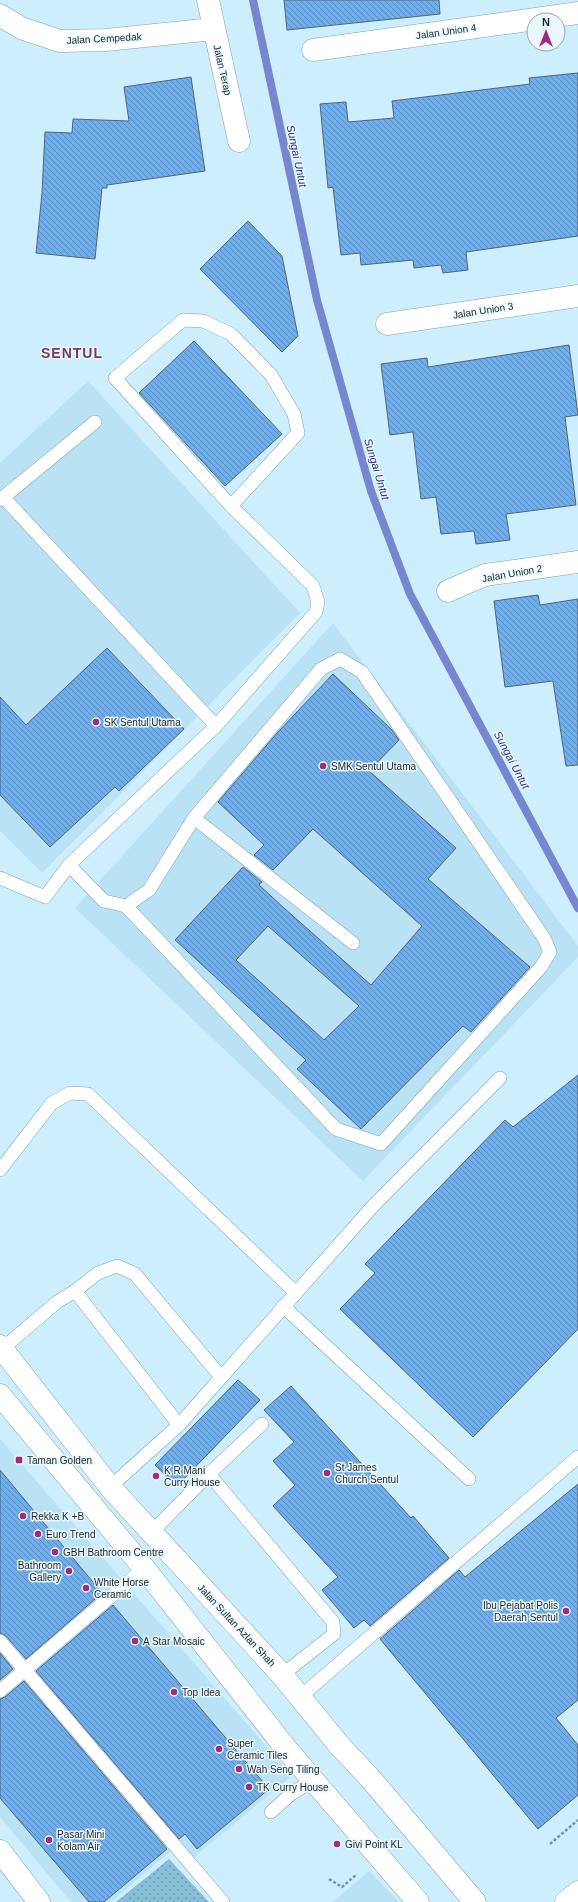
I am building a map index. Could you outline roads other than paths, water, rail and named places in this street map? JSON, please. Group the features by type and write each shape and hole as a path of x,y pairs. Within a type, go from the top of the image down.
{"main road":[{"name":"Jalan Terap","path":"208,0 213,29 239,141"},
{"name":"Jalan Union 4","path":"314,50 578,13"},
{"name":"Jalan Cempedak","path":"0,15 21,28 60,41 106,40 213,29"},
{"name":"Jalan Union 3","path":"387,324 578,296"},
{"name":"Jalan Union 2","path":"448,591 485,575 578,562"},
{"name":"Jalan Sultan Azlan Shah","path":"1,1348 110,1487 282,1675 339,1745 370,1778 475,1902"},
{"path":"0,1395 144,1568 288,1751 418,1902"},
{"path":"0,1851 39,1902"},
{"path":"566,1902 578,1892"}],"lane":[{"path":"0,878 45,897 70,865 216,726 316,612 318,602 313,586 231,506 115,378 182,320 203,321 231,334 271,375 294,414 298,433 231,506"},
{"path":"95,422 2,499 216,726"},
{"path":"70,865 104,901 126,906 336,1129 381,1144 540,967 550,952 544,938 362,672 340,659 321,669 194,818 149,890 126,906"},
{"path":"194,818 353,943"},
{"path":"110,1487 179,1425 295,1292 373,1206 500,1078"},
{"path":"0,1170 52,1103 70,1093 88,1094 295,1292"},
{"path":"1,1348 57,1302 75,1291 98,1273 118,1266 134,1274 221,1377"},
{"path":"75,1291 179,1425"},
{"path":"283,1306 469,1478"},
{"path":"152,1532 209,1474 262,1424"},
{"path":"300,1697 578,1457"},
{"path":"209,1474 334,1622 334,1634 282,1675"},
{"path":"0,1691 144,1568"},
{"path":"0,1641 223,1902"},
{"path":"271,1812 290,1794 313,1780"}],"waterway":[{"name":"Sungai Untut","path":"253,0 317,300 371,491 410,594 578,908"}],"place":[{"name":"SK Sentul Utama","path":"96,722"},
{"name":"SMK Sentul Utama","path":"323,766"},
{"name":"Taman Golden","path":"19,1460"},
{"name":"St James Church Sentul","path":"327,1473"},
{"name":"K R Mani Curry House","path":"156,1476"},
{"name":"Rekka K +B","path":"23,1516"},
{"name":"Euro Trend","path":"38,1534"},
{"name":"GBH Bathroom Centre","path":"55,1552"},
{"name":"Bathroom Gallery","path":"69,1571"},
{"name":"White Horse Ceramic","path":"86,1588"},
{"name":"Ibu Pejabat Polis Daerah Sentul","path":"566,1611"},
{"name":"A Star Mosaic","path":"135,1641"},
{"name":"Top Idea","path":"174,1692"},
{"name":"Super Ceramic Tiles","path":"219,1749"},
{"name":"Wah Seng Tiling","path":"239,1769"},
{"name":"TK Curry House","path":"249,1787"},
{"name":"Pasar Mini Kolam Air","path":"49,1840"},
{"name":"Givi Point KL","path":"337,1844"}],"district":[{"name":"SENTUL","path":"72,353"}]}
